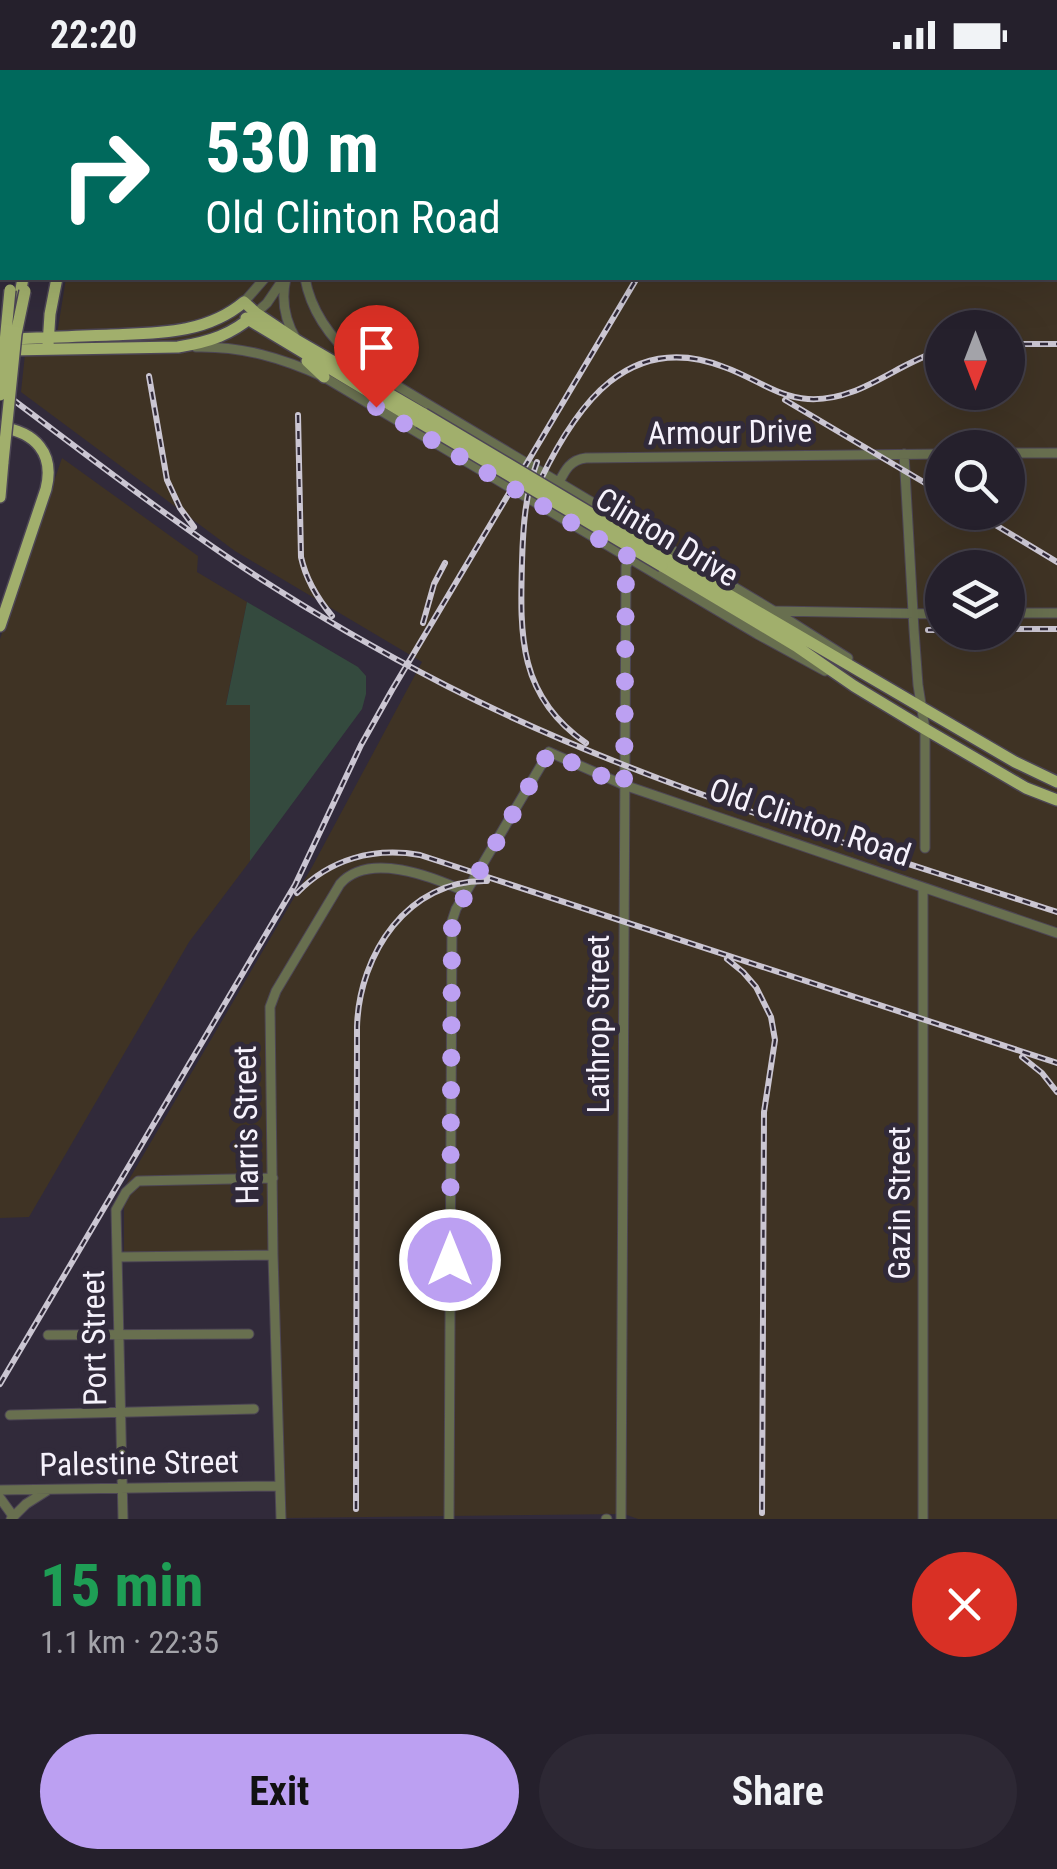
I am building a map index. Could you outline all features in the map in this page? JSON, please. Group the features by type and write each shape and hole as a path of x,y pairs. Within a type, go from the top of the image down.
{"main road":[{"path":"48,343 58,280"},
{"path":"0,497 20,284"},
{"path":"0,395 20,284"},
{"path":"67,343 193,328 208,324 240,305"},
{"name":"Clinton Drive","path":"240,305 291,342 664,562 925,730 1026,788 1057,800"},
{"path":"0,341 171,347 220,338 252,317"},
{"path":"164,332 171,347"},
{"path":"291,342 324,376"},
{"name":"Clinton Drive","path":"291,342 314,350 422,418"},
{"path":"0,351 48,343"},
{"path":"314,350 370,370"},
{"path":"0,427 20,431 34,440 48,462 49,476 0,626"},
{"name":"Clinton Drive","path":"664,562 874,678 1015,762 1057,782"}],"street":[{"path":"240,305 263,280"},
{"path":"252,317 283,280"},
{"path":"285,280 283,301 291,342"},
{"path":"306,280 330,335 370,370 774,611 874,678"},
{"path":"171,347 213,346 254,352 288,360 324,376 757,634 854,686"},
{"path":"1025,453 1057,453"},
{"path":"904,454 913,615 925,730 924,848"},
{"name":"Armour Drive","path":"544,507 570,464 586,458 925,454"},
{"name":"Lathrop Street","path":"620,1519 626,566 644,535"},
{"path":"774,611 925,615"},
{"path":"1025,614 1057,613"},
{"name":"Old Clinton Road","path":"466,892 549,752 624,786 1057,932"},
{"name":"Harris Street","path":"281,1519 271,1002 348,876 362,871 399,870 428,876 466,892"},
{"name":"Gazin Street","path":"923,888 923,1519"},
{"path":"449,1519 452,928 466,892"},
{"name":"Port Street","path":"122,1519 116,1210 138,1180 273,1178"},
{"path":"118,1257 273,1255"},
{"path":"48,1335 249,1334"},
{"path":"10,1414 254,1410"},
{"name":"Palestine Street","path":"0,1490 280,1486"},
{"path":"0,1498 12,1517 49,1490"}],"shaded area":[{"path":"66,280 1057,280 1057,1519 638,1519 624,1514 286,1518 277,1251 124,1253 124,1188 312,867 422,662 235,551 21,392 25,354 54,353"},
{"path":"62,458 198,556 197,572 247,602 226,704 250,704 250,861 189,942 29,1217 0,1218 0,639"}],"green space":[{"path":"247,602 358,667 366,676 362,709 250,861 250,705 226,705"}],"railway":[{"path":"0,1384 295,885 361,745 392,690 636,280"},
{"path":"1025,344 1057,344"},
{"path":"540,481 570,426 589,402 633,367 660,359 690,358 724,367 786,395 808,399 861,388 925,356"},
{"path":"149,376 167,480 194,527"},
{"path":"0,390 168,516 253,574 447,686 595,754 671,783 1057,912"},
{"path":"785,400 925,483"},
{"path":"298,415 301,557 313,588 332,616"},
{"path":"537,462 524,524 523,639 535,684 547,705 586,743"},
{"path":"1004,530 1057,562"},
{"path":"423,623 434,584 445,563"},
{"path":"1025,629 1057,629"},
{"path":"297,893 324,872 353,858 386,853 420,855 1057,1063"},
{"path":"356,1509 360,1000 378,948 412,907 459,884 487,881"},
{"path":"727,959 756,987 771,1017 775,1040 764,1112 762,1513"},
{"path":"1022,1057 1057,1092"}],"route":[{"path":"376,407 631,558 626,566 624,786 549,752 454,915 450,1260"}]}
